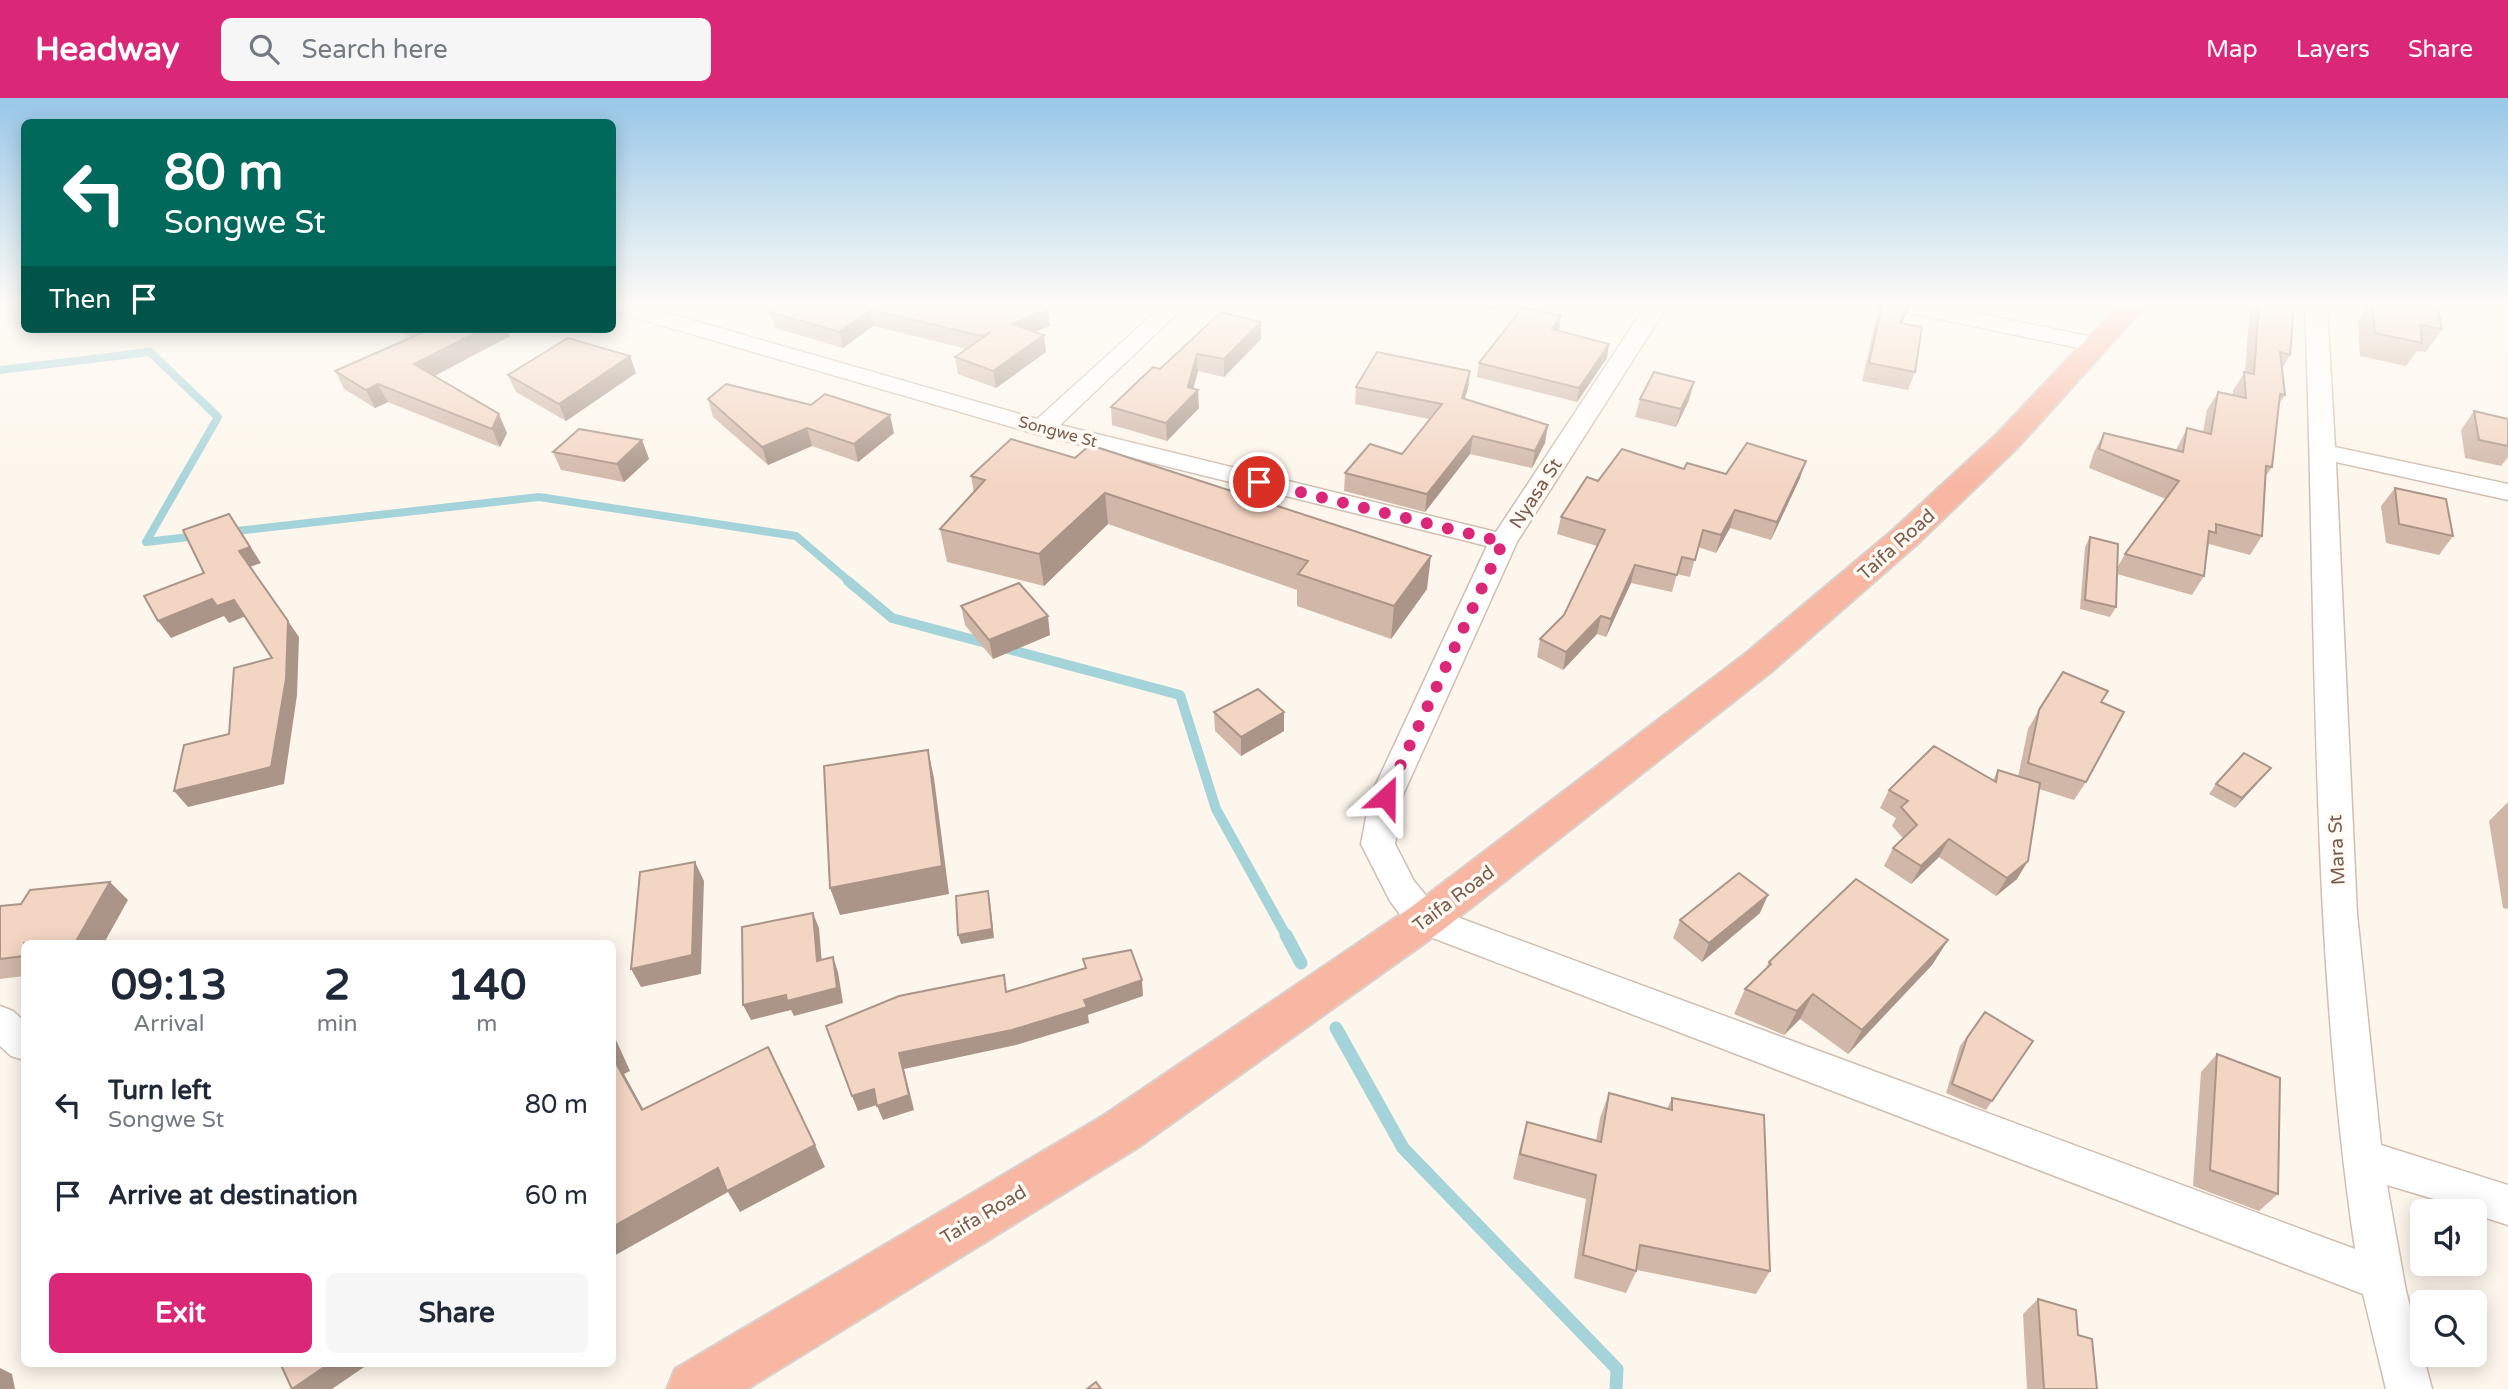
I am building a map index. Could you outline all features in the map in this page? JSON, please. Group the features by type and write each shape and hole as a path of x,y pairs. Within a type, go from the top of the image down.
{"highway":[{"name":"Taifa Road","path":"695,1389 1119,1132 1425,920 1758,663 1904,538 2007,442 2079,365"}],"street":[{"name":"Songwe St","path":"827,365 1042,428 1503,542"},
{"path":"1042,428 1109,365"},
{"name":"Nyasa St","path":"1425,920 1402,891 1378,844 1386,797 1503,542 1617,365"},
{"name":"Mara St","path":"2320,365 2325,452 2335,853 2362,1158 2382,1280 2409,1389"},
{"path":"2325,452 2508,492"},
{"path":"1425,920 2382,1280"},
{"path":"0,1022 21,1041"},
{"path":"2362,1158 2508,1205"}],"building":[{"path":"348,365 416,365 499,414 492,429 378,384 366,390 335,371"},
{"path":"524,365 616,365 559,404 508,375"},
{"path":"977,365 1001,365 993,371"},
{"path":"1164,365 1194,365 1188,387 1198,390 1166,423 1111,407 1153,367 1160,369"},
{"path":"1369,365 1442,365 1470,371 1462,398 1548,425 1535,451 1473,436 1427,494 1345,473 1370,444 1402,454 1442,404 1356,387"},
{"path":"1488,365 1595,365 1579,388"},
{"path":"1880,365 1916,365 1915,372"},
{"path":"2255,365 2282,365 2285,395 2280,394 2272,467 2266,466 2262,536 2216,524 2216,533 2209,531 2204,576 2125,554 2179,481 2099,449 2104,433 2183,452 2187,428 2211,434 2218,392 2246,398 2244,372 2254,374"},
{"path":"1654,372 1694,382 1681,409 1640,399"},
{"path":"726,384 811,405 825,394 890,415 854,444 807,428 762,447 708,399"},
{"path":"2474,411 2508,419 2508,446 2479,440"},
{"path":"579,429 642,440 617,464 553,452"},
{"path":"1011,439 1075,458 1090,445 1431,556 1394,606 1298,574 1308,561 1105,493 1039,554 940,529 985,480 971,476"},
{"path":"1747,443 1806,461 1777,522 1735,510 1721,535 1703,530 1695,560 1682,557 1677,575 1635,565 1611,619 1601,616 1566,652 1540,639 1564,615 1605,530 1561,517 1587,477 1598,481 1622,449 1684,469 1687,463 1726,474"},
{"path":"2395,488 2446,499 2453,536 2399,524"},
{"path":"229,514 250,547 239,551 288,621 286,679 271,767 174,791 184,745 229,734 234,668 272,658 234,600 217,606 212,599 158,621 144,596 204,573 183,530"},
{"path":"2090,537 2118,544 2116,607 2085,600"},
{"path":"1019,583 1048,616 989,640 961,606"},
{"path":"2063,672 2108,691 2101,702 2124,712 2086,782 2028,763 2039,710"},
{"path":"1258,689 1284,712 1241,737 1214,712"},
{"path":"1934,746 1996,782 1998,770 2040,783 2028,861 2007,878 1949,839 1921,866 1893,848 1917,825 1901,807 1908,801 1889,790"},
{"path":"928,750 942,866 830,888 824,766"},
{"path":"2244,753 2271,768 2242,798 2216,784"},
{"path":"695,862 692,955 631,969 640,872"},
{"path":"1739,873 1768,895 1709,943 1680,920"},
{"path":"1856,879 1948,940 1862,1030 1813,994 1797,1011 1745,989 1771,964 1769,962"},
{"path":"110,882 77,940 21,940 21,956 0,959 0,906 21,904 30,890"},
{"path":"988,891 992,929 958,935 956,896"},
{"path":"813,913 817,961 833,957 837,988 787,1001 786,995 743,1005 742,927"},
{"path":"1131,950 1142,980 1084,1000 1087,1007 1012,1030 899,1053 909,1095 877,1106 874,1089 852,1096 826,1026 899,996 1004,975 1006,992 1086,968 1083,959"},
{"path":"1985,1012 2033,1041 1992,1101 1952,1084 1967,1038"},
{"path":"768,1047 815,1145 727,1191 718,1168 616,1225 616,1063 642,1110"},
{"path":"2217,1054 2280,1078 2278,1194 2210,1170"},
{"path":"1609,1093 1672,1110 1672,1098 1764,1115 1770,1271 1640,1245 1636,1271 1583,1255 1596,1175 1520,1154 1527,1122 1601,1142"},
{"path":"2038,1299 2076,1310 2078,1335 2092,1339 2097,1389 2044,1389"},
{"path":"282,1367 324,1367 292,1389"},
{"path":"1096,1382 1101,1389 1087,1389"}],"waterway":[{"path":"0,370 40,365"},
{"path":"164,365 218,417 146,542 198,536"},
{"path":"228,532 539,497 796,536 850,582"},
{"path":"848,581 892,618 1180,695 1216,809 1287,937"},
{"path":"1286,935 1301,963"},
{"path":"1336,1028 1403,1148 1617,1369 1616,1389"}],"route":[{"path":"1259,482 1503,542 1386,797"}]}
